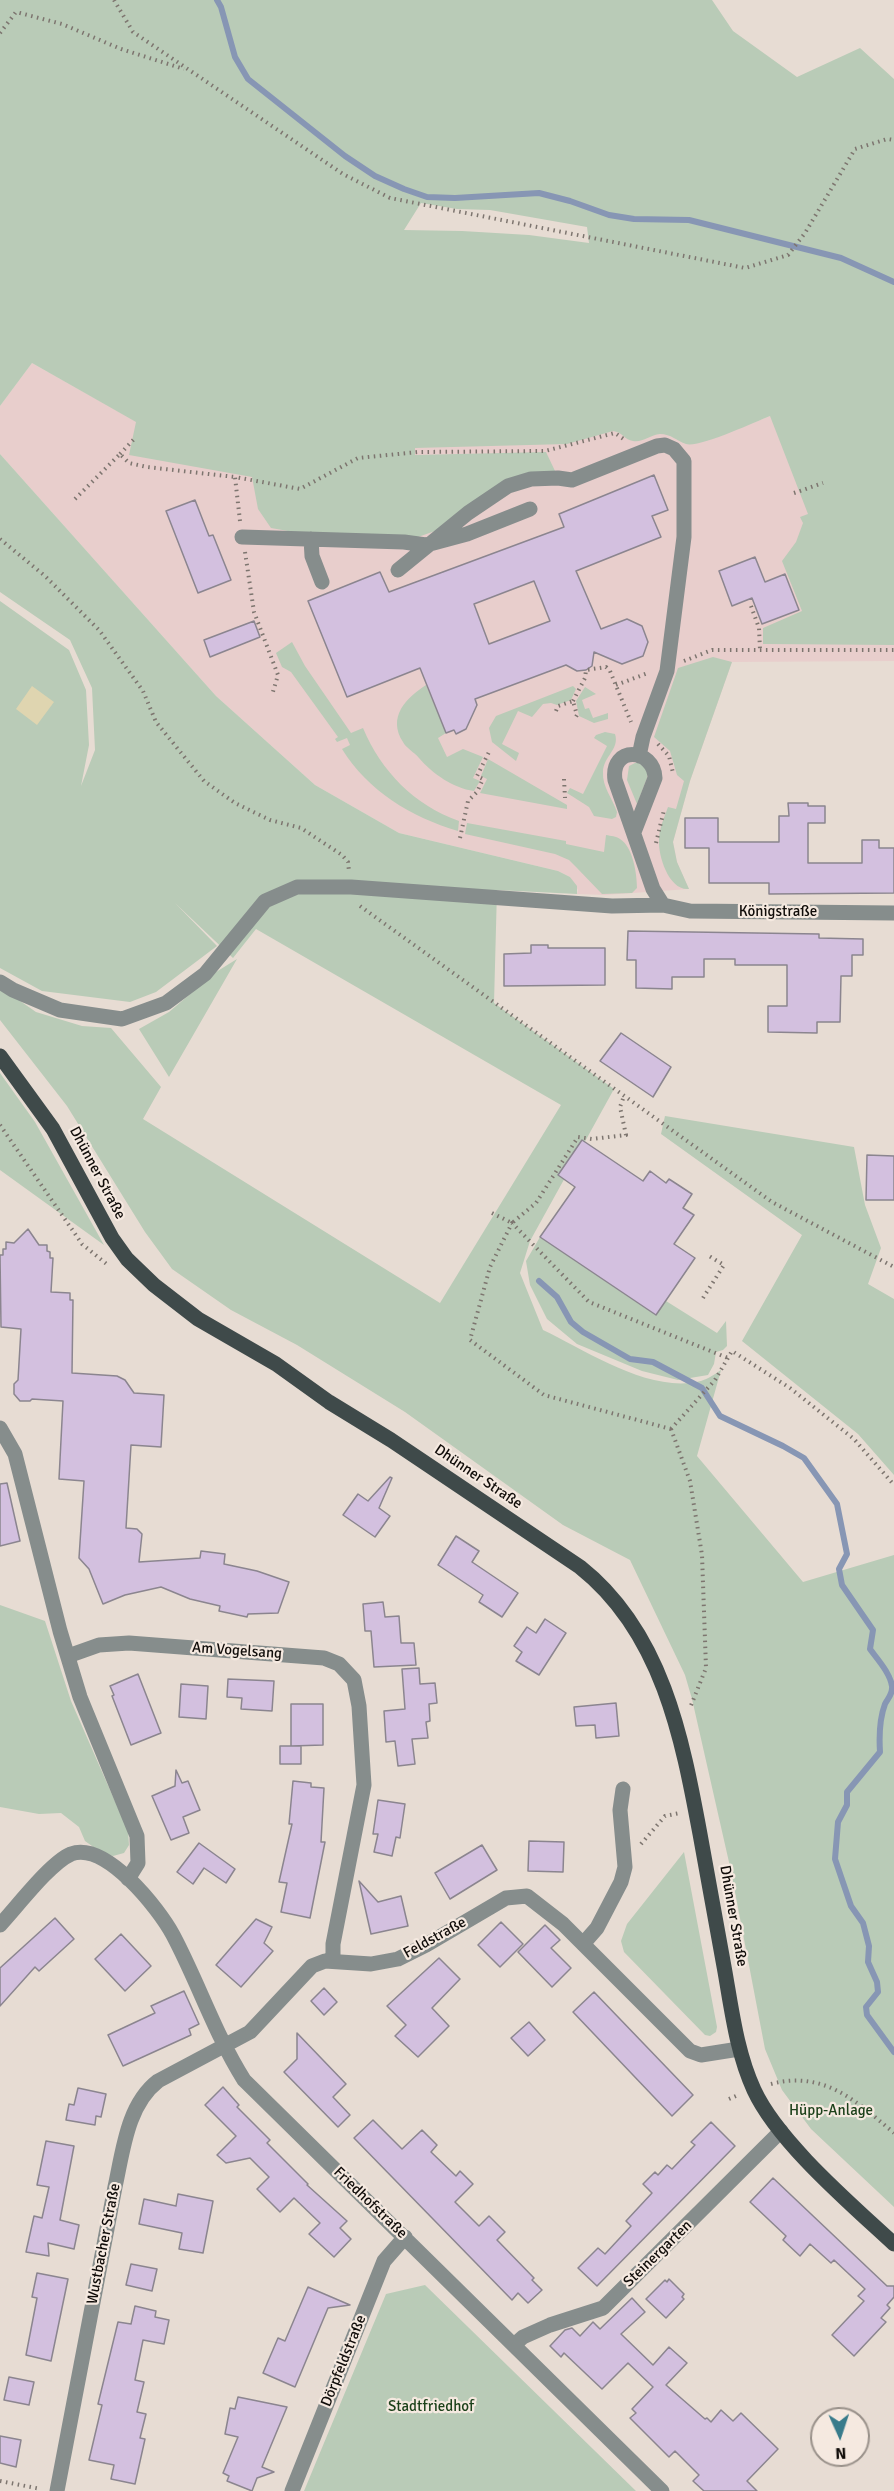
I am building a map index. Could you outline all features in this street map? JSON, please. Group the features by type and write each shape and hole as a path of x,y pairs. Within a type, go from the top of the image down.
{"main road":[{"name":"Dhünner Straße","path":"0,1056 53,1129 112,1238 140,1274 198,1318 276,1364 329,1402 391,1440 591,1575 613,1599 639,1634 660,1676 678,1729 696,1810 739,2049 758,2099 781,2131 847,2200 894,2244"}],"street":[{"path":"398,570 426,545 496,494 519,481 544,478 572,480 661,445 670,447 679,453 685,465 684,537 668,666 643,737 639,756"},
{"path":"242,537 404,542 426,545 467,534 530,509"},
{"path":"311,539 312,556 322,582"},
{"path":"634,832 655,778 652,765 639,756 624,757 617,763 614,772 627,817 653,889 663,905"},
{"name":"Königstraße","path":"0,982 60,1010 122,1019 166,1003 205,974 265,901 297,887 351,887 612,906 663,905 690,911 894,913"},
{"path":"0,1428 15,1454 80,1697 137,1836 138,1863 128,1879"},
{"name":"Am Vogelsang","path":"68,1656 99,1645 129,1643 324,1658 339,1664 354,1680 364,1785 333,1944 333,1960"},
{"path":"623,1789 620,1810 625,1867 621,1882 597,1928 583,1944 690,2051 701,2055 739,2049"},
{"name":"Friedhofstraße","path":"0,1925 52,1869 71,1854 93,1853 128,1879 156,1908 172,1934 225,2046 244,2080 662,2491"},
{"name":"Feldstraße","path":"333,1960 371,1964 398,1959 513,1896 527,1896 533,1900 563,1924 583,1944"},
{"path":"225,2046 250,2032 312,1966 333,1960"},
{"name":"Wustbacher Straße","path":"49,2490 125,2140 138,2104 148,2089 158,2081 225,2046"},
{"name":"Steinergarten","path":"514,2344 523,2337 550,2325 603,2308 781,2131"},
{"name":"Dörpfeldstraße","path":"292,2491 384,2261 405,2237"}],"path":[{"path":"114,0 133,32 343,174 390,198 746,268 788,255 805,233 855,149 887,139 894,141"},
{"path":"0,33 16,12 62,24 121,49 190,71"},
{"path":"120,454 129,463 147,467 235,477 300,489 358,458 418,452 545,451 615,433 631,443 639,443 643,452"},
{"path":"75,499 135,438"},
{"path":"235,477 254,612 278,675 272,695"},
{"path":"794,493 823,483"},
{"path":"0,539 45,576 99,630 143,691 156,722 204,781 236,803 270,820 300,828 342,855 348,862 351,887"},
{"path":"750,606 759,628 760,650"},
{"path":"616,685 712,650 894,650"},
{"path":"574,720 576,715 573,701 585,678 586,670"},
{"path":"556,711 558,706 573,701"},
{"path":"460,838 468,801 477,792 483,779 477,776 489,752"},
{"path":"564,779 565,798"},
{"path":"332,886 772,1202 894,1267"},
{"path":"624,1096 620,1107 626,1135 592,1139 578,1137 536,1203 512,1223 490,1267 470,1340 544,1395 671,1429"},
{"path":"0,1125 82,1244 113,1269"},
{"path":"492,1213 512,1223 590,1302 728,1358"},
{"path":"703,1298 724,1265 709,1256"},
{"path":"671,1429 715,1380 732,1351 790,1388 855,1439 894,1485"},
{"path":"671,1429 690,1481 702,1555 706,1668 691,1705 678,1729"},
{"path":"637,1848 665,1816 678,1814"},
{"path":"774,2083 805,2079 831,2086 863,2107 894,2133"},
{"path":"729,2099 741,2094"},
{"path":"0,2481 49,2490"}],"shaded area":[{"path":"32,363 137,422 750,424 770,416 894,398 894,661 732,662 690,781 673,842 677,862 689,889 605,895 577,894 578,890 570,877 558,871 399,833 315,785 216,696 0,454 0,406"}],"green space":[{"path":"0,0 712,0 733,31 797,77 860,48 894,79 894,645 763,644 763,628 802,611 782,561 796,542 803,523 800,517 808,514 770,416 740,429 693,444 686,444 664,434 633,441 613,431 567,444 415,448 415,455 546,452 555,471 532,473 435,531 418,537 305,534 271,528 258,509 252,477 129,455 136,422 32,363 0,406","holes":["421,203 457,209 490,210 587,227 589,243 529,235 404,230"]},
{"name":"Hüpp-Anlage","path":"0,454 216,696 315,785 399,833 558,871 570,877 577,886 577,894 497,890 494,1003 614,1089 530,1241 520,1273 543,1330 619,1368 661,1381 681,1383 701,1381 721,1370 697,1456 803,1582 894,1555 894,2207 811,2129 782,2090 765,2049 731,1871 692,1699 685,1675 630,1560 563,1525 405,1412 297,1345 231,1310 172,1269 145,1232 67,1106 0,1020 0,987 36,1012 82,1026 111,1028 161,1087 143,1119 440,1303 561,1105 256,929 233,958 175,903 217,946 156,992 130,1002 42,991 0,968 0,601 69,650 86,690 89,745 81,786 95,750 92,688 70,640 0,592"},
{"path":"292,642 305,666 351,733 363,728 370,744 389,772 401,785 428,806 459,821 458,831 407,810 364,778 342,749 350,745 347,738 337,742 335,739 338,737 291,672 282,667 276,653"},
{"path":"713,657 732,662 690,781 673,842 677,862 689,889 682,888 670,879 660,855 659,840 662,824 668,807 676,809 684,781 677,775 670,751 654,737 678,668"},
{"path":"426,685 446,733 438,738 447,757 463,749 483,757 473,778 480,781 474,791 459,787 437,775 403,742 397,724 398,716 406,702"},
{"path":"573,686 576,689 571,700 557,705 543,704 532,717 518,711 502,744 519,753 516,761 492,742 489,728 496,716"},
{"path":"585,687 596,694 582,700 585,709 589,708 593,718 608,713 608,719 594,723 579,716 576,701"},
{"path":"605,732 615,734 616,739 603,772 606,788 617,812 616,817 612,819 594,816 589,807 567,793 570,788 583,794 607,746 594,738"},
{"path":"488,759 567,805 567,809 480,793 487,779 481,776"},
{"path":"635,763 647,769 647,778 637,804 627,780 629,766"},
{"path":"467,823 566,841 566,844 604,852 606,835 617,837 631,854 637,888 632,893 602,894 569,860 555,854 465,834"},
{"path":"237,959 169,1077 139,1029 169,1012 216,972"},
{"path":"0,1073 35,1122 104,1245 0,1170"},
{"path":"665,1116 854,1147 865,1205 881,1248 868,1284 894,1299 894,1475 858,1434 742,1341 802,1235 661,1134"},
{"path":"540,1237 656,1315 666,1301 717,1333 726,1321 727,1346 716,1352 714,1364 708,1375 678,1380 642,1371 577,1344 547,1319 530,1285 526,1261"},
{"path":"0,1605 45,1621 71,1701 128,1831 129,1845 124,1853 113,1856 99,1851 85,1841 79,1827 61,1813 39,1814 0,1807"},
{"path":"684,1852 717,2027 716,2032 710,2036 705,2035 624,1952 621,1941 627,1924"},
{"name":"Stadtfriedhof","path":"425,2285 636,2491 304,2491 386,2294"}],"sand":[{"path":"32,686 54,702 37,725 16,709"}],"building":[{"path":"654,475 668,510 652,516 661,537 576,571 601,629 627,619 642,626 648,642 643,656 622,664 594,652 592,666 586,670 577,671 566,665 475,699 477,705 466,729 456,734 454,730 446,733 420,668 347,697 308,601 380,572 389,592 564,527 559,514","holes":["534,581 550,621 489,644 474,604"]},
{"path":"195,500 209,536 213,535 231,580 198,593 166,511"},
{"path":"755,557 765,582 785,574 799,610 762,624 752,598 732,606 719,571"},
{"path":"254,621 260,637 210,657 204,640"},
{"path":"788,803 825,806 825,823 808,823 808,863 862,863 862,840 879,840 879,848 894,848 894,893 769,894 769,883 709,883 709,848 685,848 685,818 718,818 718,842 779,842 779,816 789,816"},
{"path":"628,931 819,934 819,938 863,939 863,955 852,955 852,976 841,976 840,1022 817,1022 817,1033 768,1032 768,1006 787,1006 787,965 735,965 735,959 704,959 704,977 672,977 672,989 636,988 636,960 627,960"},
{"path":"531,945 548,945 548,948 605,948 605,985 504,986 504,954 531,953"},
{"path":"621,1033 671,1067 653,1097 600,1061"},
{"path":"582,1140 643,1181 650,1171 666,1183 669,1179 692,1194 683,1208 694,1215 674,1244 695,1258 656,1315 540,1237 575,1187 558,1175"},
{"path":"867,1155 894,1156 894,1200 866,1200"},
{"path":"28,1229 39,1245 47,1245 50,1258 53,1258 51,1292 70,1293 70,1300 73,1300 72,1373 117,1376 125,1380 134,1393 164,1395 161,1447 131,1445 126,1528 137,1529 142,1534 139,1562 200,1558 201,1551 225,1554 224,1564 257,1571 289,1582 278,1613 248,1614 247,1617 219,1611 220,1606 190,1599 161,1587 125,1595 103,1604 89,1569 79,1558 84,1481 59,1479 63,1401 32,1399 20,1401 14,1394 14,1384 18,1380 21,1329 1,1327 0,1255 3,1255 3,1249 6,1249 6,1242 14,1243"},
{"path":"390,1477 392,1478 379,1508 390,1516 375,1537 343,1515 358,1494 368,1501"},
{"path":"7,1483 20,1541 0,1546 0,1484"},
{"path":"456,1536 479,1551 472,1562 518,1593 502,1617 479,1602 483,1595 438,1565"},
{"path":"383,1602 385,1617 399,1616 401,1643 414,1643 416,1665 374,1667 371,1631 365,1631 363,1604"},
{"path":"545,1619 566,1633 539,1675 516,1661 522,1652 514,1646 527,1627 536,1633"},
{"path":"419,1668 420,1684 435,1683 437,1703 429,1704 430,1721 426,1722 428,1738 412,1739 415,1764 398,1766 395,1741 386,1742 384,1711 405,1709 402,1669"},
{"path":"138,1674 161,1733 131,1745 110,1686"},
{"path":"228,1679 274,1681 272,1711 241,1709 242,1698 227,1697"},
{"path":"181,1684 208,1686 206,1719 179,1717"},
{"path":"616,1703 619,1736 596,1738 595,1725 576,1726 574,1707"},
{"path":"291,1704 323,1704 323,1745 291,1746"},
{"path":"280,1746 301,1746 301,1764 280,1764"},
{"path":"176,1770 182,1783 188,1781 200,1810 183,1817 189,1833 171,1840 152,1796 175,1786"},
{"path":"293,1781 311,1783 311,1787 324,1788 321,1842 325,1842 310,1918 281,1912 287,1883 279,1882 292,1824 289,1824"},
{"path":"378,1800 405,1804 400,1838 396,1837 392,1856 374,1852 378,1834 373,1834"},
{"path":"529,1841 564,1842 563,1872 528,1871"},
{"path":"199,1843 235,1869 226,1883 204,1868 193,1884 177,1872"},
{"path":"482,1845 497,1870 450,1899 435,1873"},
{"path":"359,1881 378,1902 401,1896 408,1926 371,1934"},
{"path":"55,1918 74,1939 39,1971 35,1967 0,2006 0,1968"},
{"path":"256,1919 272,1927 264,1943 273,1951 241,1987 216,1965"},
{"path":"501,1922 523,1944 500,1967 478,1945"},
{"path":"545,1925 560,1940 551,1948 571,1968 552,1987 518,1952"},
{"path":"121,1934 151,1966 125,1991 95,1959"},
{"path":"439,1958 460,1979 432,2008 449,2026 418,2057 395,2036 406,2025 387,2006"},
{"path":"324,1988 337,2002 324,2015 311,2001"},
{"path":"184,1991 199,2024 189,2029 191,2035 123,2066 108,2035 155,2013 151,2006"},
{"path":"594,1992 693,2095 672,2116 573,2012"},
{"path":"529,2022 545,2040 528,2056 511,2038"},
{"path":"297,2033 346,2084 333,2097 350,2115 338,2127 284,2072 297,2059"},
{"path":"223,2087 239,2105 237,2107 270,2140 267,2143 307,2185 347,2221 340,2228 351,2239 334,2257 309,2234 320,2223 294,2198 280,2212 257,2189 269,2177 250,2158 226,2163 217,2155 236,2136 205,2105"},
{"path":"78,2088 106,2094 101,2117 96,2116 95,2125 66,2120 69,2104 74,2105"},
{"path":"373,2120 402,2149 422,2130 437,2145 431,2152 456,2176 460,2171 473,2184 455,2202 479,2226 489,2216 505,2232 497,2240 534,2278 532,2280 542,2290 528,2303 518,2293 512,2300 354,2138"},
{"path":"711,2122 735,2146 597,2286 578,2268 598,2248 605,2254 631,2226 626,2221 652,2193 643,2184 655,2172 658,2175 667,2165 672,2169 695,2145 691,2142"},
{"path":"46,2141 74,2146 60,2220 79,2225 74,2249 48,2243 49,2256 26,2252 34,2216 42,2218 49,2187 37,2185"},
{"path":"773,2178 887,2286 894,2286 894,2297 887,2305 890,2308 881,2318 886,2322 854,2356 832,2335 864,2301 858,2296 865,2289 834,2260 831,2263 810,2244 800,2256 783,2240 786,2236 750,2202"},
{"path":"178,2194 213,2201 203,2253 179,2249 182,2233 139,2224 144,2199 176,2206"},
{"path":"131,2264 157,2269 152,2291 126,2285"},
{"path":"37,2273 68,2279 51,2361 26,2355 37,2298 32,2297"},
{"path":"669,2279 684,2294 682,2297 684,2299 666,2318 646,2299 665,2280 667,2282"},
{"path":"308,2287 350,2305 328,2308 295,2387 263,2373 278,2338 285,2341"},
{"path":"632,2298 645,2312 621,2334 653,2365 669,2347 687,2363 666,2385 711,2422 721,2410 733,2421 741,2413 778,2449 747,2481 757,2491 704,2491 693,2481 699,2475 675,2451 669,2457 630,2418 636,2413 632,2409 653,2387 628,2363 602,2389 564,2353 561,2357 550,2346 565,2330 572,2328 580,2336 593,2322 600,2329"},
{"path":"135,2306 156,2311 155,2317 169,2320 164,2344 143,2340 135,2380 144,2382 137,2412 146,2414 140,2438 145,2439 135,2484 111,2479 114,2465 89,2460 102,2405 98,2404 118,2322 131,2324"},
{"path":"9,2377 34,2382 29,2405 4,2400"},
{"path":"238,2397 287,2407 262,2467 274,2472 257,2478 252,2491 227,2481 229,2476 223,2473 238,2437 225,2434 230,2408 235,2409"},
{"path":"0,2436 21,2440 16,2467 0,2463"}],"waterway":[{"path":"217,0 235,57 248,79 345,156 375,176 404,189 427,197 455,198 539,193 609,215 634,219 689,220 841,258 894,282"},
{"path":"539,1281 557,1297 571,1322 583,1332 630,1359 653,1362 702,1388 720,1416 804,1458 837,1504 847,1554 839,1569 842,1585 873,1630 870,1649 886,1671 892,1689 882,1716 880,1752 847,1792 847,1805 838,1822 835,1859 851,1906 863,1923 869,1946 868,1962 877,1982 878,1992 866,2007 867,2015 894,2052"}]}
